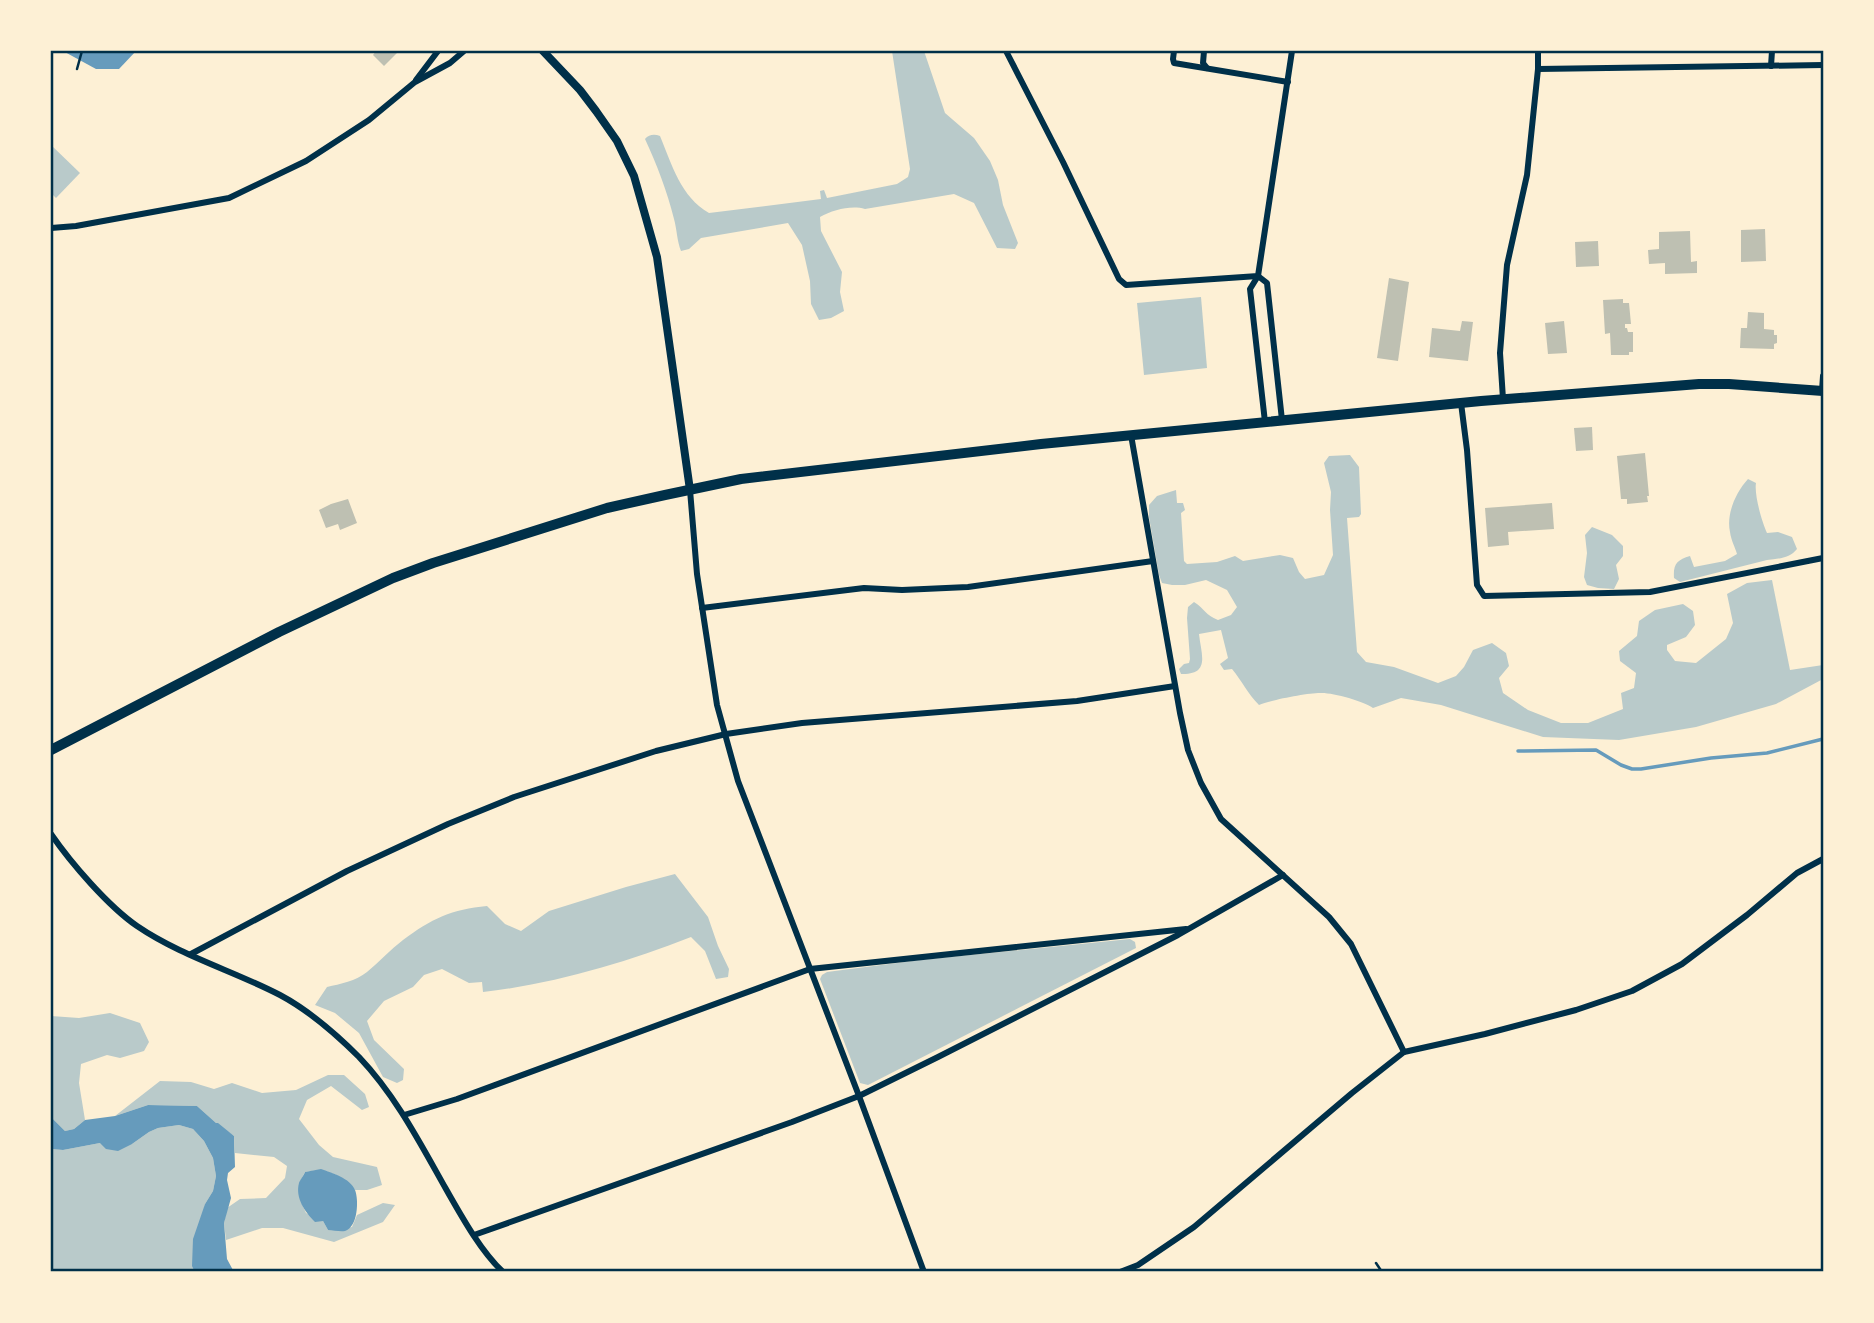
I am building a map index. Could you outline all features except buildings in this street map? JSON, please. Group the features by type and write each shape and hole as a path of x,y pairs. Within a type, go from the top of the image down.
{"main road":[{"path":"51,750 279,632 393,578 607,508 741,479 1041,444 1503,399 1699,384 1823,391"}],"street":[{"path":"415,82 439,51"},
{"path":"51,228 76,226 229,198 306,160 369,120 415,82 450,63 464,51"},
{"path":"543,51 596,111 617,141 635,176 657,257 690,490 696,574 717,705 738,781 925,1272"},
{"path":"1006,51 1119,279 1126,285 1258,276 1267,283 1282,421"},
{"path":"1174,51 1174,63 1288,82"},
{"path":"1204,51 1203,63 1207,68"},
{"path":"1265,422 1250,289 1258,276 1292,51"},
{"path":"1503,399 1500,353 1507,265 1527,175 1538,51"},
{"path":"1771,66 1772,51"},
{"path":"1538,69 1823,65"},
{"path":"1823,376 1823,391"},
{"path":"1461,403 1467,450 1476,585 1484,596 1650,593 1823,558"},
{"path":"1132,435 1175,686 1188,750 1201,783 1221,819 1329,917 1351,944 1404,1052"},
{"path":"702,608 864,588 902,590 968,587 1153,561"},
{"path":"191,954 347,871 448,824 514,797 659,751 726,734 834,719 1077,701 1175,686"},
{"path":"51,834 87,879 137,926 167,943 281,996 317,1018 360,1058 404,1115 465,1223 503,1272"},
{"path":"1120,1272 1138,1265 1194,1227 1404,1052 1576,1010 1632,991 1682,964 1797,873 1823,859"},
{"path":"474,1235 859,1096 1191,929 1283,875"},
{"path":"404,1115 457,1099 810,969 1191,929"}],"path":[{"path":"78,69 82,51"},
{"path":"1376,1264 1382,1272"}],"shaded area":[{"path":"892,51 924,51 945,113 974,138 990,161 1018,243 1015,249 997,248 974,203 954,194 831,212 820,217 821,231 842,272 840,292 844,311 831,318 819,320 811,304 810,281 802,245 788,223 701,238 689,249 681,251 668,198 645,139 647,137 660,136 684,189 709,213 821,199 820,191 824,190 827,198 897,184 908,177 910,169"},
{"path":"51,145 80,173 56,198 51,193"},
{"path":"1201,297 1207,368 1144,375 1137,303"},
{"path":"1350,455 1359,467 1361,514 1359,517 1347,518 1357,652 1366,662 1394,667 1438,683 1456,676 1473,650 1492,643 1506,653 1509,666 1499,678 1503,693 1528,710 1561,723 1588,723 1623,709 1621,693 1634,688 1636,673 1620,661 1619,651 1637,636 1639,621 1655,610 1683,604 1693,611 1695,625 1686,637 1667,645 1667,650 1675,661 1696,663 1726,639 1733,623 1727,594 1747,583 1772,580 1790,670 1823,665 1823,679 1776,704 1696,727 1619,740 1543,737 1441,705 1401,698 1373,708 1347,698 1320,693 1259,705 1232,669 1224,670 1220,664 1228,658 1221,630 1199,634 1202,656 1200,667 1197,671 1181,674 1179,669 1189,663 1190,659 1188,607 1194,602 1218,620 1231,615 1237,607 1227,590 1206,580 1185,585 1162,583 1149,505 1157,496 1176,490 1177,503 1183,503 1185,510 1181,513 1184,561 1187,564 1217,562 1235,556 1243,561 1280,555 1293,558 1305,579 1324,575 1333,555 1331,492 1324,463 1329,456"},
{"path":"1748,479 1756,483 1757,501 1767,533 1778,532 1792,537 1797,549 1784,558 1680,582 1674,578 1675,566 1690,556 1694,567 1725,561 1737,554 1729,518 1736,497"},
{"path":"1592,527 1612,535 1623,546 1623,556 1616,565 1619,579 1614,589 1587,585 1584,577 1587,553 1585,535"},
{"path":"675,874 708,917 729,969 728,977 716,979 705,951 691,937 588,971 536,984 483,992 482,982 469,983 442,969 424,975 413,987 384,1001 367,1021 374,1040 404,1069 403,1080 397,1083 383,1077 359,1033 335,1013 315,1005 327,987 363,975 413,933 452,913 487,906 505,924 521,931 549,911"},
{"path":"1130,939 1135,942 1136,948 868,1085 860,1083 820,979 827,972 920,960"},
{"path":"110,1013 140,1023 149,1042 144,1051 120,1058 107,1055 81,1064 79,1083 85,1120 74,1129 65,1131 51,1117 51,1016 79,1018"},
{"path":"328,1075 344,1075 365,1094 369,1107 362,1110 331,1086 307,1100 299,1119 319,1145 333,1157 377,1167 382,1185 367,1190 355,1190 333,1174 305,1172 299,1193 306,1213 323,1221 328,1230 352,1227 357,1215 383,1203 395,1205 383,1222 334,1242 283,1228 262,1228 226,1240 224,1223 227,1208 240,1199 266,1198 285,1178 287,1166 274,1157 235,1153 234,1136 197,1106 148,1105 115,1116 160,1081 191,1082 214,1089 232,1083 262,1093 296,1090"},
{"path":"179,1125 193,1129 204,1141 213,1158 216,1176 213,1191 205,1204 196,1272 51,1272 51,1149 63,1150 100,1143 132,1144 158,1128"}],"water":[{"path":"63,51 136,51 119,69 96,69"},
{"path":"148,1105 197,1106 234,1136 235,1167 228,1173 231,1198 224,1223 227,1259 234,1272 195,1272 192,1266 193,1239 205,1204 213,1191 216,1176 213,1158 204,1141 193,1129 179,1125 158,1128 118,1151 106,1149 100,1143 63,1150 51,1149 51,1117 65,1131 74,1129 85,1120 115,1116"},
{"path":"321,1169 345,1179 355,1190 355,1219 345,1231 328,1230 323,1221 315,1222 304,1209 300,1199 299,1183 305,1172"}],"waterway":[{"path":"1518,751 1596,750 1621,765 1641,769 1767,753 1823,739"}]}
